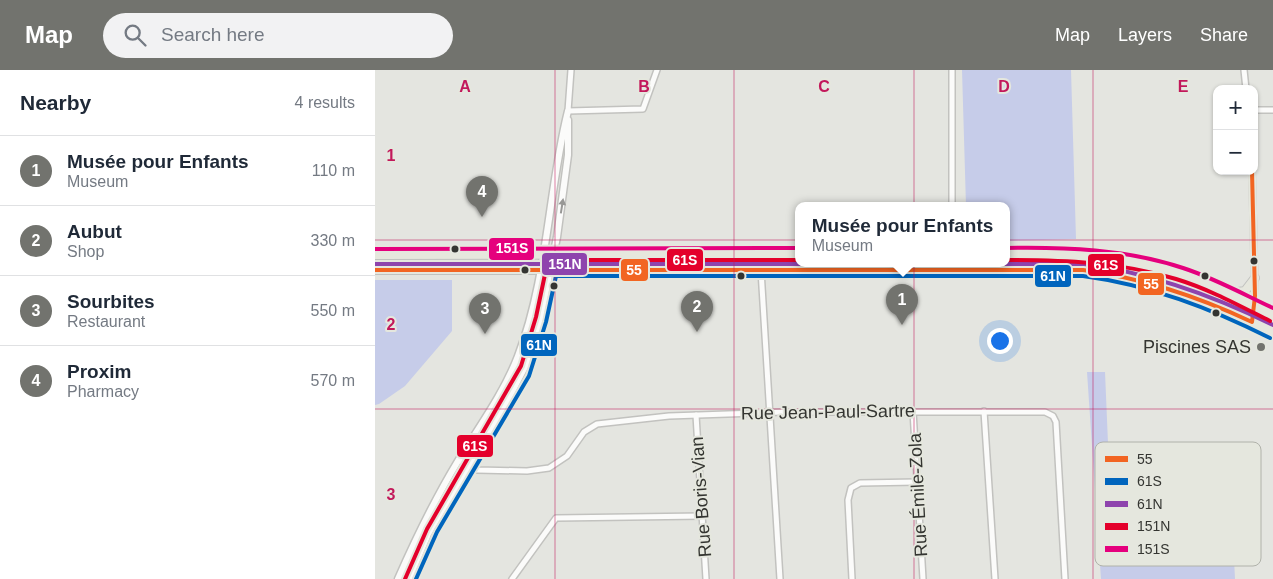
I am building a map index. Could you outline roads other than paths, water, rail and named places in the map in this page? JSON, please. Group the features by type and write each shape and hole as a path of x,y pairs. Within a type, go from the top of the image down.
{"main road":[{"path":"375,255 795,254"},
{"path":"1010,254 1075,254 1119,259 1179,273 1229,293 1273,315"},
{"path":"375,270 1046,269 1095,271 1140,278 1175,288 1273,332"},
{"path":"1229,293 1245,291 1255,278"}],"street":[{"path":"409,579 428,534 504,407 527,363 541,320 554,254 568,155 568,111 571,70"},
{"path":"568,111 643,109 657,70"},
{"path":"952,70 952,202"},
{"path":"1244,70 1246,85"},
{"path":"1258,110 1273,110"},
{"path":"398,579 421,526 515,364 528,323 540,270 557,156 568,111"},
{"path":"1252,175 1255,278 1253,322"},
{"path":"760,254 779,579"},
{"path":"984,411 995,579"},
{"name":"Rue Jean-Paul-Sartre","path":"459,460 477,470 527,472 549,468 567,456 584,432 597,424 669,416 769,412 1043,412 1055,418 1065,579"},
{"name":"Rue Émile-Zola","path":"913,412 923,579"},
{"name":"Rue Boris-Vian","path":"695,415 706,579"},
{"path":"852,579 848,500 851,488 860,482 917,482"},
{"path":"512,579 556,518 703,516"}],"place":[{"name":"Proxim","path":"482,217"},
{"name":"Musée pour Enfants","path":"902,325"},
{"name":"Aubut","path":"697,332"},
{"name":"Sourbites","path":"485,334"},
{"name":"Piscines SAS","path":"1261,347"}]}
